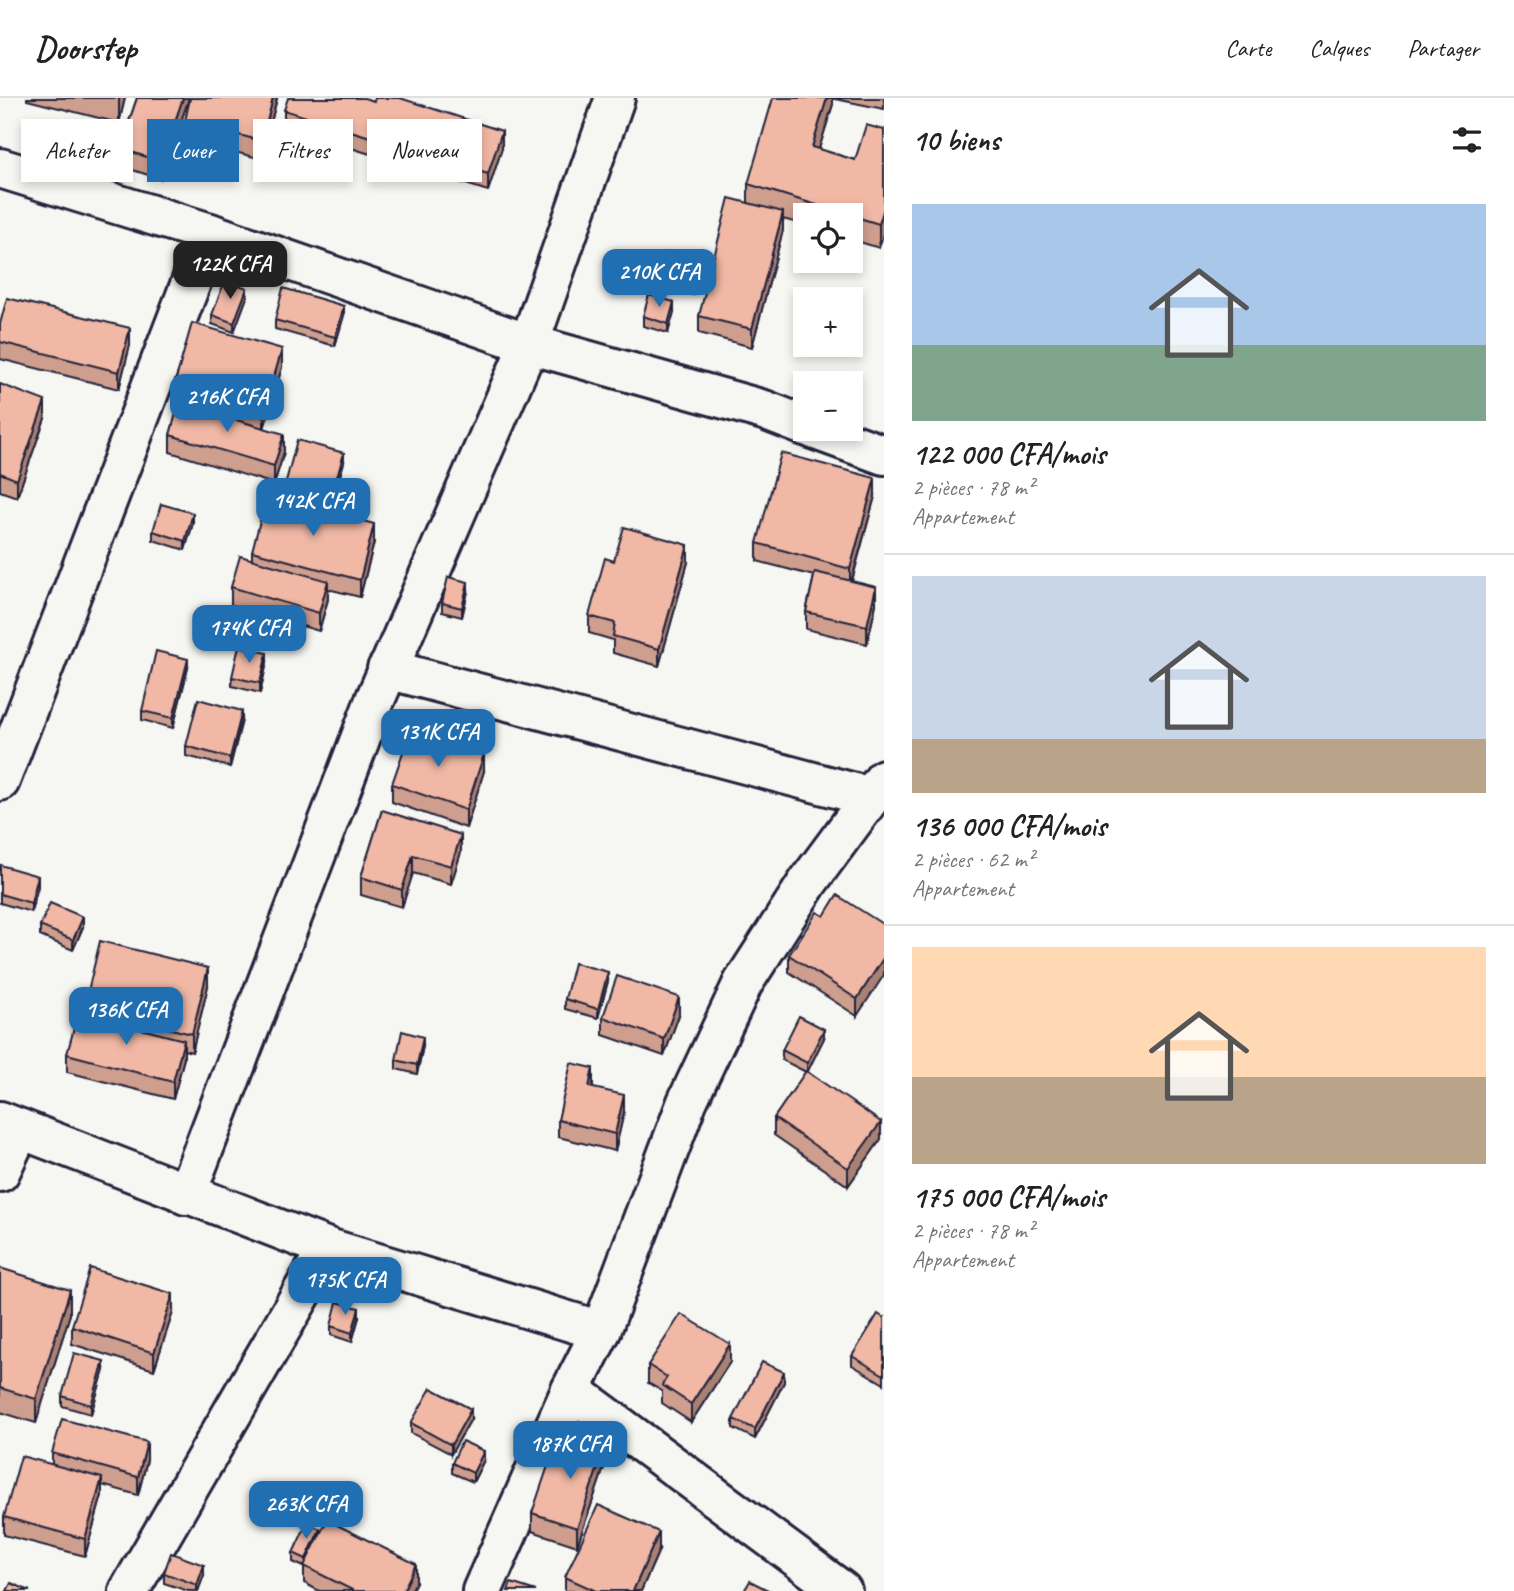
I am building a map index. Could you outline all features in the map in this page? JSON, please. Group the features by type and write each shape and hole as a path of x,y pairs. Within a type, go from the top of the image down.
{"street":[{"path":"186,1195 387,669 529,344 615,98"},
{"path":"0,168 210,233 529,344 764,410 793,421"},
{"path":"0,781 210,233"},
{"path":"845,441 884,456"},
{"path":"387,669 877,788 808,882 743,983 687,1102 601,1331 571,1390 482,1591"},
{"path":"0,1172 10,1125 328,1248 601,1331"},
{"path":"129,1591 328,1248"},
{"path":"571,1390 842,1591"}],"building":[{"path":"137,98 183,98 176,119 147,119 147,157 133,152 133,119 130,119"},
{"path":"190,98 273,98 268,119 253,119 253,139 239,135 239,119 185,119"},
{"path":"288,98 364,98 374,101 375,98 400,98 465,119 367,119 367,136 353,132 353,119 313,119 284,110"},
{"path":"773,98 827,98 812,147 855,160 866,125 884,130 884,208 879,224 863,219 863,203 810,203 748,184"},
{"path":"482,125 502,131 488,174 482,172"},
{"path":"729,198 783,212 752,329 699,316"},
{"path":"670,252 701,259 694,286 664,279"},
{"path":"225,280 247,288 234,323 212,315"},
{"path":"283,288 344,306 335,337 275,320"},
{"path":"649,295 674,302 668,324 643,316"},
{"path":"7,298 130,328 119,372 0,342 0,324"},
{"path":"192,323 282,349 264,411 174,386"},
{"path":"0,384 45,401 17,480 0,473"},
{"path":"179,403 284,434 274,466 170,435"},
{"path":"297,440 344,453 331,498 285,485"},
{"path":"781,453 875,478 850,569 757,543"},
{"path":"267,495 374,524 360,580 252,551"},
{"path":"161,504 193,513 185,541 153,531"},
{"path":"624,527 688,545 659,649 613,636 615,623 589,616 605,558 614,561"},
{"path":"240,556 328,581 319,613 231,587"},
{"path":"815,572 876,587 867,626 806,612"},
{"path":"448,577 468,582 462,608 442,603"},
{"path":"239,646 267,653 260,683 232,677"},
{"path":"156,651 188,659 173,718 142,711"},
{"path":"198,699 242,711 230,758 186,746"},
{"path":"411,729 484,754 466,810 392,784"},
{"path":"382,810 461,835 451,866 413,855 402,890 361,877"},
{"path":"0,865 38,876 31,903 0,894"},
{"path":"837,895 884,925 884,957 857,999 789,955 817,912 824,916"},
{"path":"50,903 83,917 73,940 40,926"},
{"path":"100,941 208,968 192,1034 84,1008"},
{"path":"574,963 608,972 598,1009 565,999"},
{"path":"617,976 679,997 664,1039 603,1017"},
{"path":"78,1013 184,1040 173,1082 67,1054"},
{"path":"799,1016 824,1029 807,1063 782,1050"},
{"path":"402,1031 423,1037 417,1065 396,1060"},
{"path":"571,1063 593,1068 589,1087 624,1095 615,1134 558,1120"},
{"path":"806,1071 881,1122 848,1168 774,1118"},
{"path":"0,1268 70,1290 36,1399 0,1388"},
{"path":"90,1268 173,1294 154,1353 72,1326"},
{"path":"337,1302 359,1308 352,1333 331,1326"},
{"path":"681,1314 730,1344 691,1404 662,1385 667,1377 648,1365"},
{"path":"878,1314 884,1318 884,1375 852,1356"},
{"path":"74,1353 104,1361 91,1405 62,1396"},
{"path":"762,1362 784,1372 755,1429 733,1419"},
{"path":"431,1388 471,1409 451,1445 411,1423"},
{"path":"62,1419 147,1442 138,1477 52,1453"},
{"path":"570,1432 606,1444 577,1528 532,1513 549,1463 558,1466"},
{"path":"462,1441 484,1451 473,1473 452,1463"},
{"path":"21,1456 102,1478 85,1539 4,1517"},
{"path":"598,1505 659,1532 633,1591 596,1591 565,1577"},
{"path":"327,1520 416,1564 403,1591 354,1591 304,1566"},
{"path":"307,1523 320,1529 306,1559 293,1553"},
{"path":"171,1553 204,1565 197,1585 164,1573"},
{"path":"750,1581 770,1591 744,1591"},
{"path":"11,1583 30,1591 7,1591"},
{"path":"511,1583 536,1591 508,1591"}]}
